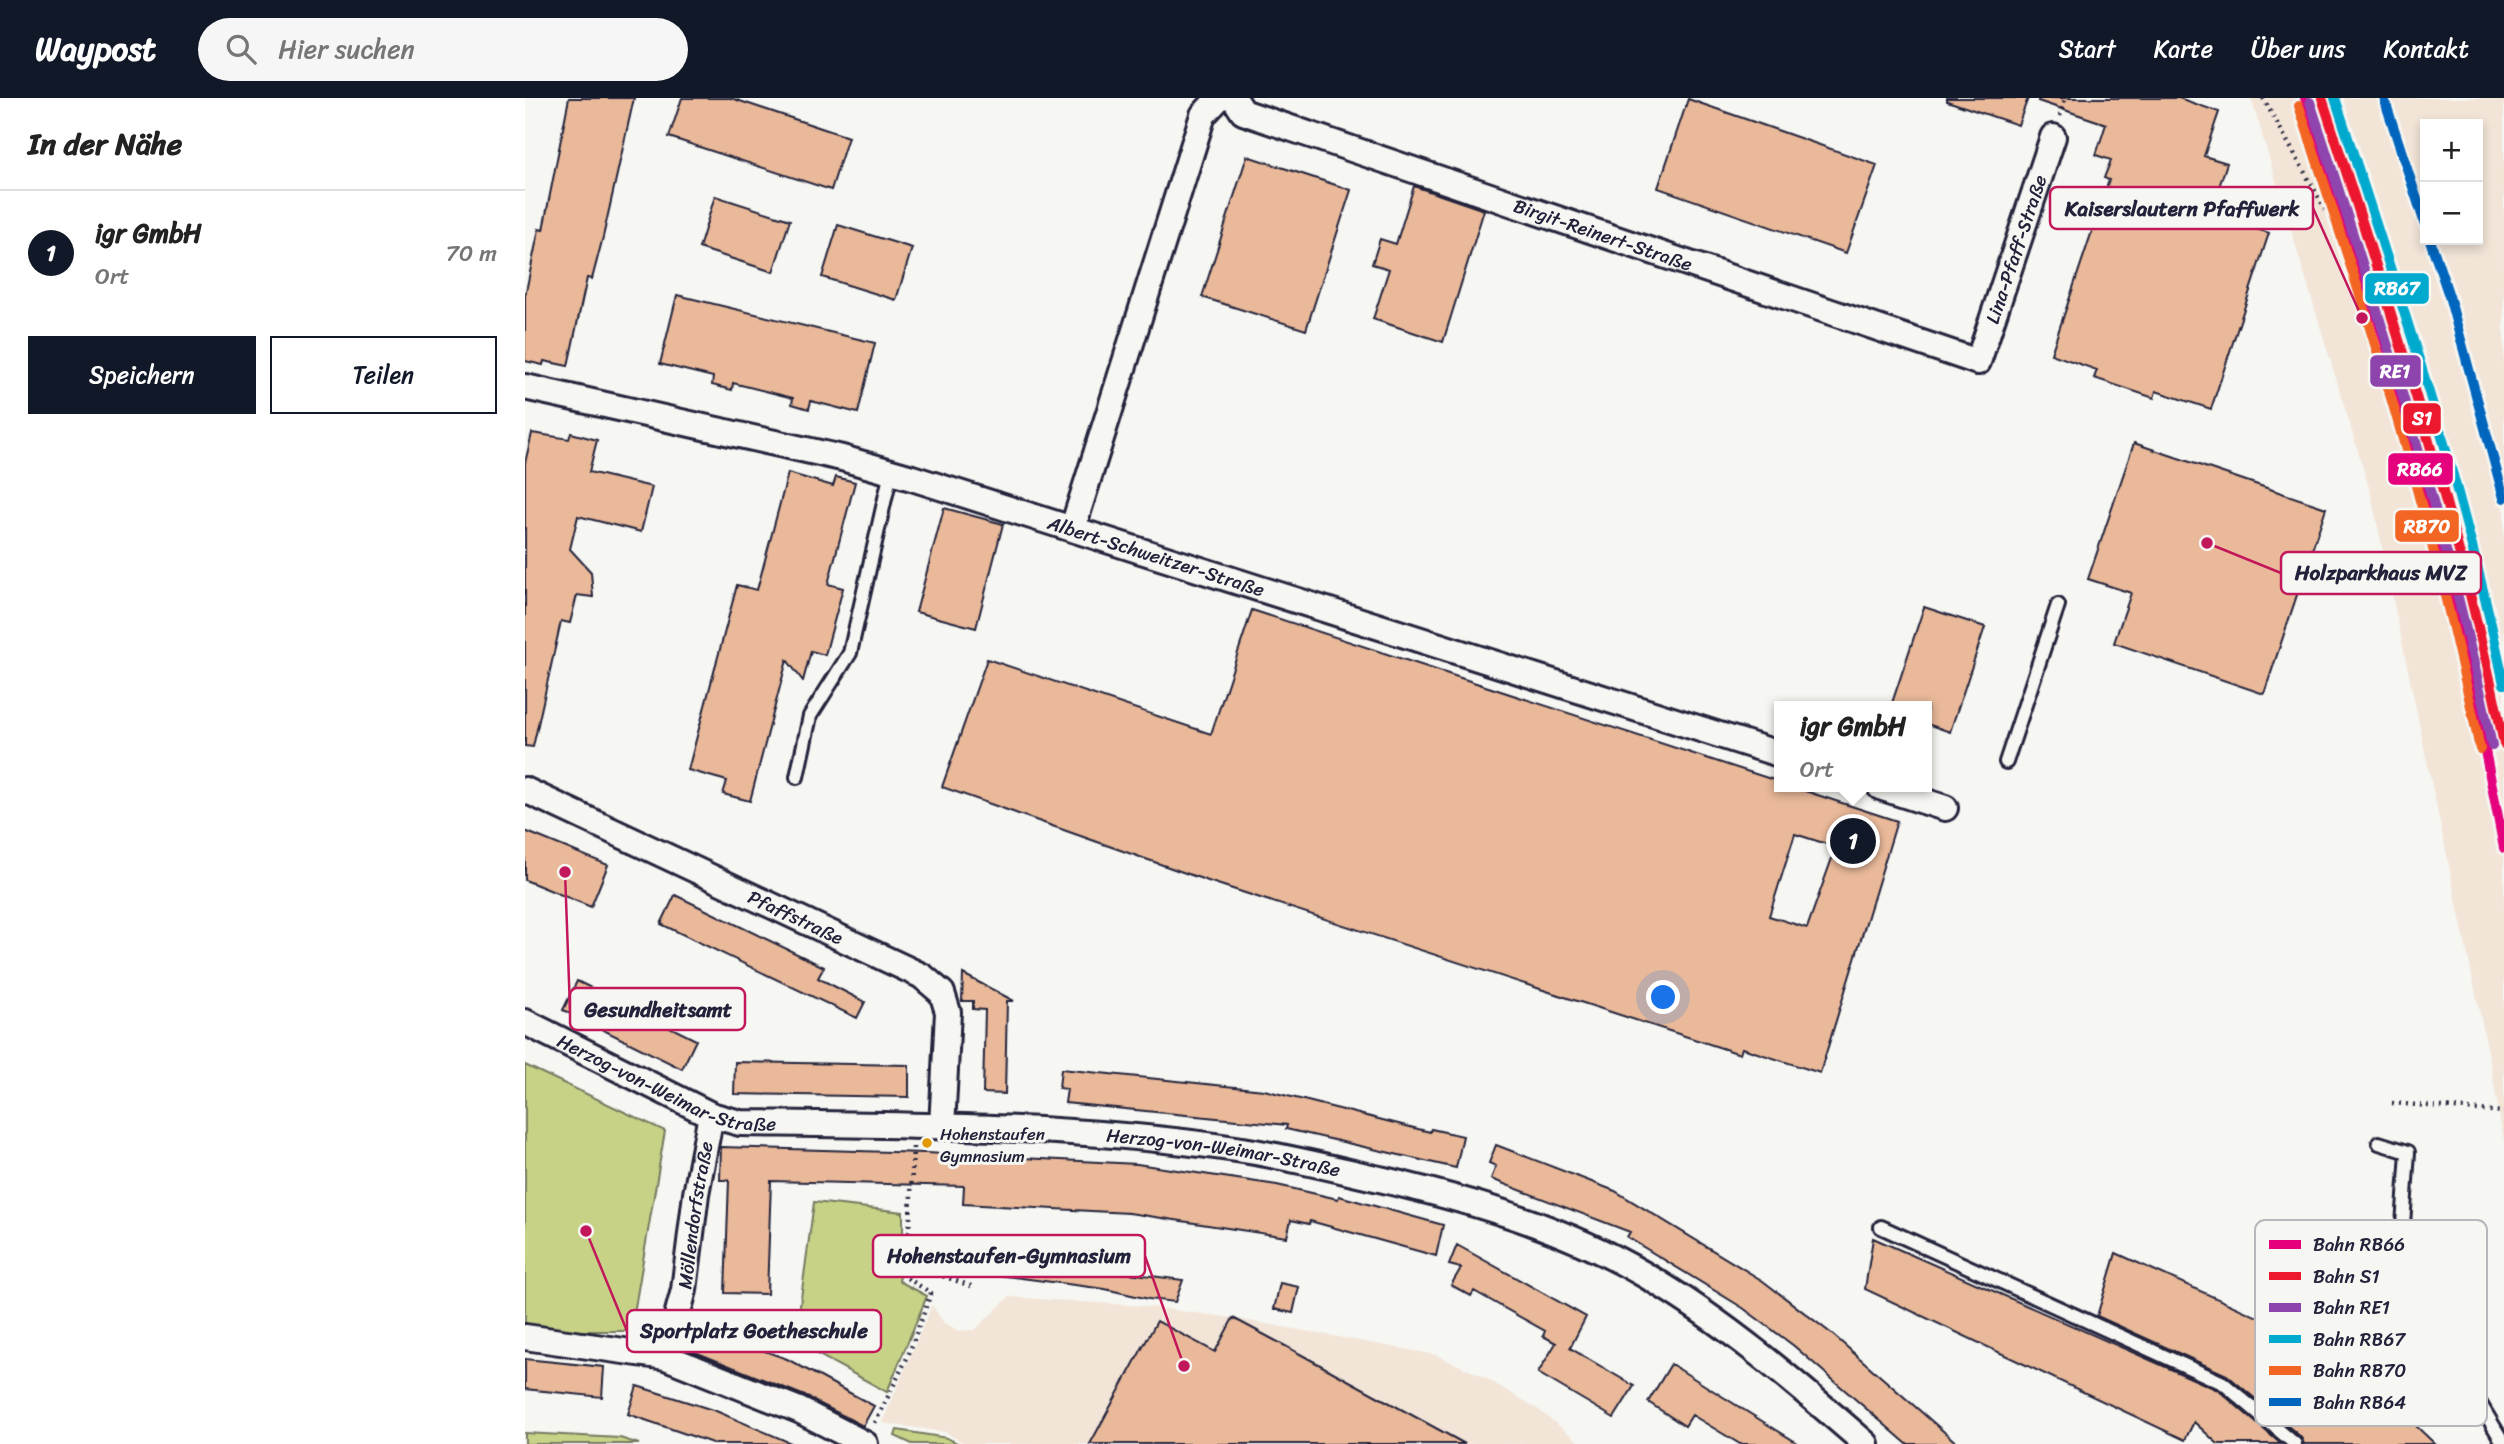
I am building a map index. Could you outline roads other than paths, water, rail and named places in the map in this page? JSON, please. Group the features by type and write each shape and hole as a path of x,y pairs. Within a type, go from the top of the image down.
{"street":[{"path":"1073,527 1203,115 1219,98"},
{"name":"Birgit-Reinert-Straße","path":"1234,98 1243,112 1978,362"},
{"name":"Lina-Pfaff-Straße","path":"1978,362 2053,137"},
{"name":"Albert-Schweitzer-Straße","path":"525,387 842,458 891,472 1073,527 1774,752"},
{"name":"Pfaffstraße","path":"525,790 922,976 942,993 948,1012 941,1126"},
{"path":"1895,792 1945,808"},
{"name":"Herzog-von-Weimar-Straße","path":"525,1022 711,1115 740,1123 941,1126 1118,1137 1236,1149 1427,1191 1513,1216 1578,1242 1643,1274 1701,1310 1760,1354 1866,1444"},
{"name":"Möllendorfstraße","path":"666,1357 684,1290 696,1194 711,1115"},
{"path":"525,1337 666,1357 799,1410 866,1444"}],"lane":[{"path":"797,778 810,716 850,653 891,472"},
{"path":"2006,762 2058,605"},
{"path":"2379,1143 2408,1153 2403,1220"},
{"path":"1881,1227 2223,1383 2255,1410"},
{"path":"2487,1415 2504,1444"},
{"path":"2274,1426 2295,1444"}],"rail line":[{"name":"RB66","path":"2305,98 2374,306 2427,493 2481,729 2504,848"},
{"name":"S1","path":"2322,98 2374,258 2445,499 2504,744"},
{"name":"RB67","path":"2335,98 2428,388 2469,535 2504,684"},
{"name":"RB64","path":"2384,98 2420,209"},
{"name":"RE1","path":"2310,102 2362,261 2433,502 2492,746"},
{"name":"RB70","path":"2299,106 2399,425 2443,586 2480,749"},
{"name":"RB64","path":"2432,245 2449,296 2504,498"}],"place":[{"name":"Kaiserslautern Pfaffwerk","path":"2362,318"},
{"name":"Holzparkhaus MVZ","path":"2207,543"},
{"name":"igr GmbH","path":"1853,841"},
{"name":"Gesundheitsamt","path":"565,872"},
{"name":"Hohenstaufen Gymnasium","path":"927,1143"},
{"name":"Sportplatz Goetheschule","path":"586,1231"},
{"name":"Hohenstaufen-Gymnasium","path":"1184,1366"}]}
